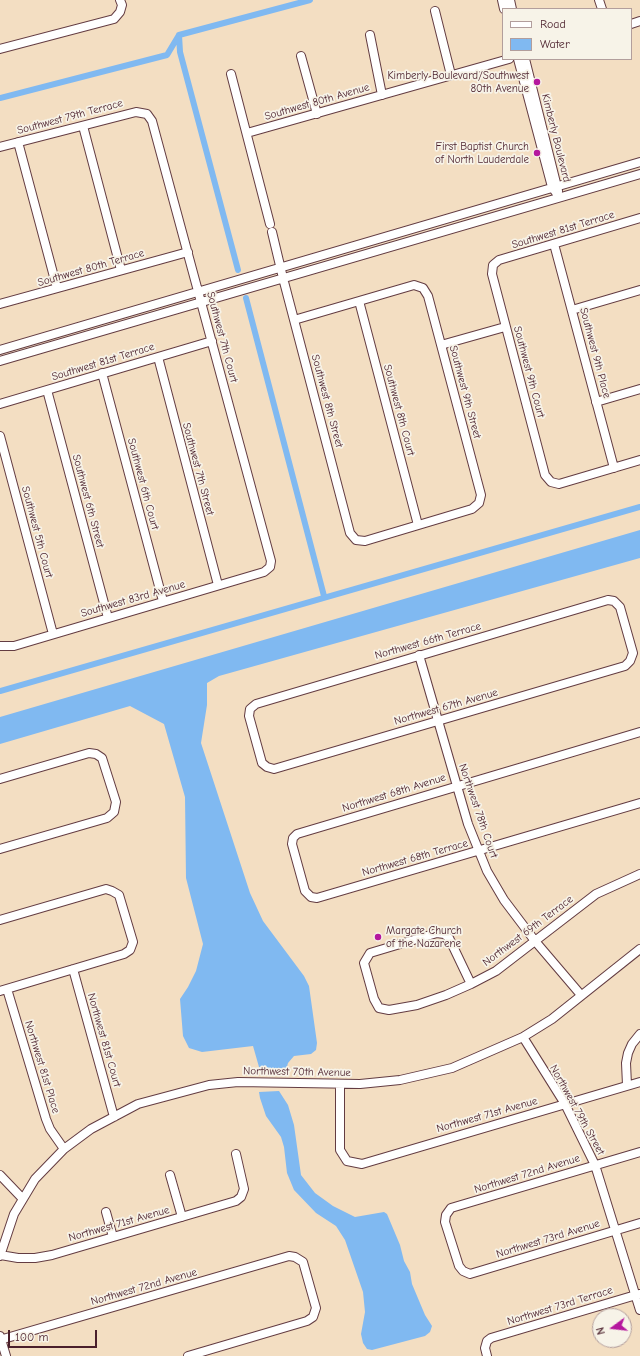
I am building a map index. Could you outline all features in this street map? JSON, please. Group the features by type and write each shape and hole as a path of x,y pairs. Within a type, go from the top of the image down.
{"street":[{"path":"0,49 114,19 120,12 122,5 120,0"},
{"path":"435,11 451,75"},
{"path":"370,35 382,95"},
{"path":"301,56 317,114"},
{"name":"Southwest 80th Avenue","path":"247,134 505,60"},
{"name":"Kimberly Boulevard","path":"518,60 559,197"},
{"name":"Kimberly Boulevard","path":"525,60 555,187"},
{"path":"231,74 270,224"},
{"name":"Southwest 79th Terrace","path":"0,147 136,112 147,114"},
{"name":"Southwest 7th Court","path":"147,114 152,121 188,252 271,561 270,568"},
{"path":"83,126 121,270"},
{"path":"18,142 57,288"},
{"path":"0,350 640,162"},
{"path":"0,361 640,174"},
{"name":"Southwest 81st Terrace","path":"493,265 499,260 640,218"},
{"name":"Southwest 8th Street","path":"272,232 350,533 356,540 365,541 418,525"},
{"name":"Southwest 9th Place","path":"554,244 614,468"},
{"name":"Southwest 80th Terrace","path":"0,304 188,252"},
{"name":"Southwest 9th Court","path":"493,265 492,274 505,327 545,475 551,482 559,484 614,468"},
{"name":"Southwest 9th Street","path":"359,301 414,285 423,288 428,296 481,496 479,503 472,509 418,525"},
{"path":"572,310 640,290"},
{"path":"294,320 359,301"},
{"name":"Southwest 8th Court","path":"359,301 418,525"},
{"path":"441,345 505,327"},
{"name":"Southwest 81st Terrace","path":"0,404 212,342"},
{"name":"Southwest 7th Street","path":"158,357 218,585"},
{"name":"Southwest 6th Court","path":"102,373 163,601"},
{"path":"596,402 640,389"},
{"name":"Southwest 6th Street","path":"47,390 108,618"},
{"name":"Southwest 5th Court","path":"0,436 53,634"},
{"path":"614,468 640,460"},
{"name":"Southwest 83rd Avenue","path":"0,646 14,646 264,572 270,568"},
{"name":"Northwest 66th Terrace","path":"266,767 262,762 249,716 250,709 256,704 419,655 608,600 614,601 620,607 633,653 630,661"},
{"name":"Northwest 78th Court","path":"419,655 437,721 478,850 504,900 535,941 581,995"},
{"name":"Northwest 67th Avenue","path":"266,767 274,769 625,666 630,661"},
{"name":"Northwest 68th Avenue","path":"311,897 305,891 292,844 293,838 297,834 640,732"},
{"path":"0,779 89,753 96,754 102,758 116,802 114,812 106,818 0,849"},
{"name":"Northwest 68th Terrace","path":"311,897 317,898 640,803"},
{"name":"Northwest 69th Terrace","path":"472,984 449,938 444,934 437,933 370,953 364,963 374,999 379,1008 389,1010 417,1005 472,984 496,971 596,894 640,874"},
{"path":"0,920 106,890 112,891 119,895 133,942 130,950 124,954 4,990"},
{"name":"Northwest 70th Avenue","path":"0,1255 14,1214 22,1198 35,1179 64,1149 91,1129 138,1104 209,1085 238,1082 340,1085 400,1080 452,1068 523,1037 552,1018 638,951"},
{"name":"Northwest 81st Court","path":"73,969 114,1116"},
{"name":"Northwest 81st Place","path":"4,990 46,1119 50,1128 64,1149"},
{"path":"627,1085 626,1063 628,1053 632,1044 640,1034"},
{"name":"Northwest 79th Street","path":"523,1037 565,1104 595,1165 638,1294 640,1310"},
{"name":"Northwest 71st Avenue","path":"340,1085 340,1150 342,1157 347,1162 362,1164 640,1082"},
{"name":"Northwest 72nd Avenue","path":"463,1271 459,1266 445,1222 446,1215 451,1208 640,1152"},
{"name":"Northwest 71st Avenue","path":"0,1255 18,1258 35,1258 52,1255 112,1236 236,1201 241,1197 244,1189 236,1154"},
{"path":"0,1175 22,1198"},
{"path":"170,1175 182,1216"},
{"path":"106,1212 112,1236"},
{"name":"Northwest 73rd Avenue","path":"463,1271 470,1274 640,1223"},
{"name":"Northwest 72nd Avenue","path":"0,1338 289,1256 295,1257 302,1262 316,1308 313,1317 307,1321 188,1356"},
{"name":"Northwest 73rd Terrace","path":"487,1356 485,1348 487,1341 491,1338 638,1294"},
{"path":"0,1338 6,1356"}],"water":[{"path":"640,530 640,558 219,676 207,683 207,705 201,743 250,893 263,921 304,976 309,986 317,1043 316,1050 311,1054 294,1056 288,1063 285,1074 261,1074 253,1046 202,1052 189,1048 183,1036 180,999 196,971 203,944 186,878 185,797 164,724 130,706 0,744 0,717"},
{"path":"279,1091 288,1105 294,1125 301,1175 315,1193 333,1206 355,1217 384,1212 387,1214 400,1245 404,1261 410,1272 412,1284 425,1315 432,1326 430,1332 425,1336 372,1350 367,1349 363,1343 361,1334 365,1312 363,1292 345,1240 336,1226 316,1213 294,1190 287,1173 284,1147 281,1137 266,1116 260,1098 259,1092"}],"waterway":[{"path":"0,98 167,55 179,35 310,0"},
{"path":"179,35 180,52 238,270"},
{"path":"246,298 324,596"},
{"path":"0,691 640,507"}],"place":[{"name":"Kimberly Boulevard/Southwest 80th Avenue","path":"537,82"},
{"name":"First Baptist Church of North Lauderdale","path":"537,153"},
{"name":"Margate Church of the Nazarene","path":"378,937"}]}
